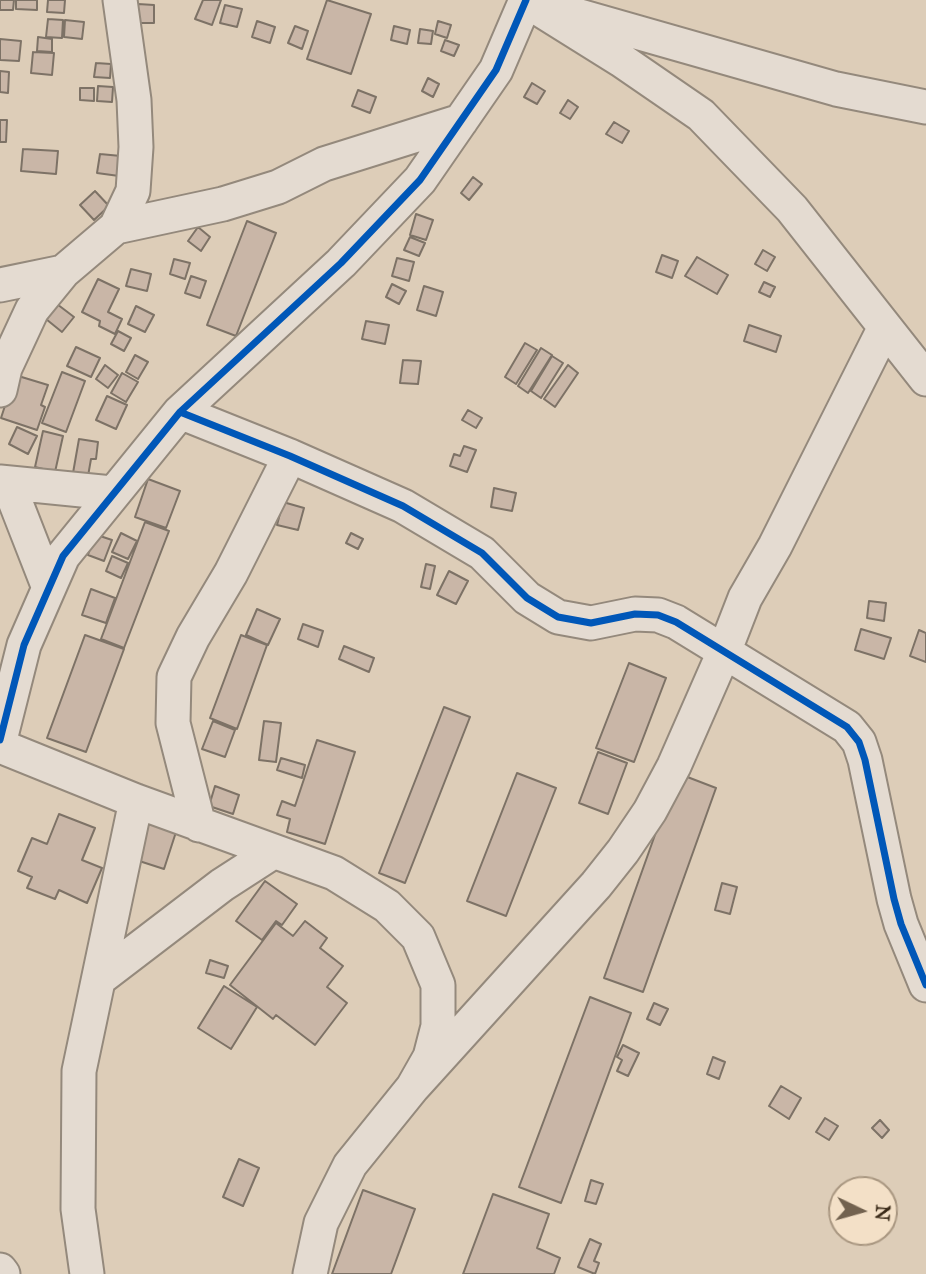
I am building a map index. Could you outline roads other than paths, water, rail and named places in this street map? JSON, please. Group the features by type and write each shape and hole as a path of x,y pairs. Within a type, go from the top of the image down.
{"street":[{"path":"0,390 5,368 32,310 63,272 116,227 133,191 136,147 134,100 120,0"},
{"path":"526,0 836,89 926,107"},
{"path":"0,740 24,645 63,556 180,412 341,263 421,180 496,70 526,0"},
{"path":"526,0 621,60 701,116 792,209 926,379"},
{"path":"116,227 223,204 278,187 324,164 461,121"},
{"path":"0,285 63,272"},
{"path":"310,1274 321,1223 350,1166 414,1087 596,885 650,811 674,766 746,598 885,327"},
{"path":"180,412 290,456 403,506 482,553 527,598 558,617 591,623 635,614 659,615 676,622 847,727 859,742 894,899 926,985"},
{"path":"200,825 173,723 174,677 193,637 231,573 290,456"},
{"path":"49,588 4,483 113,493"},
{"path":"0,746 136,802 334,873 387,906 418,937 438,985 438,1026 430,1057 414,1087"},
{"path":"87,1274 78,1209 79,1071 136,802"},
{"path":"99,979 222,885 273,852"}]}
